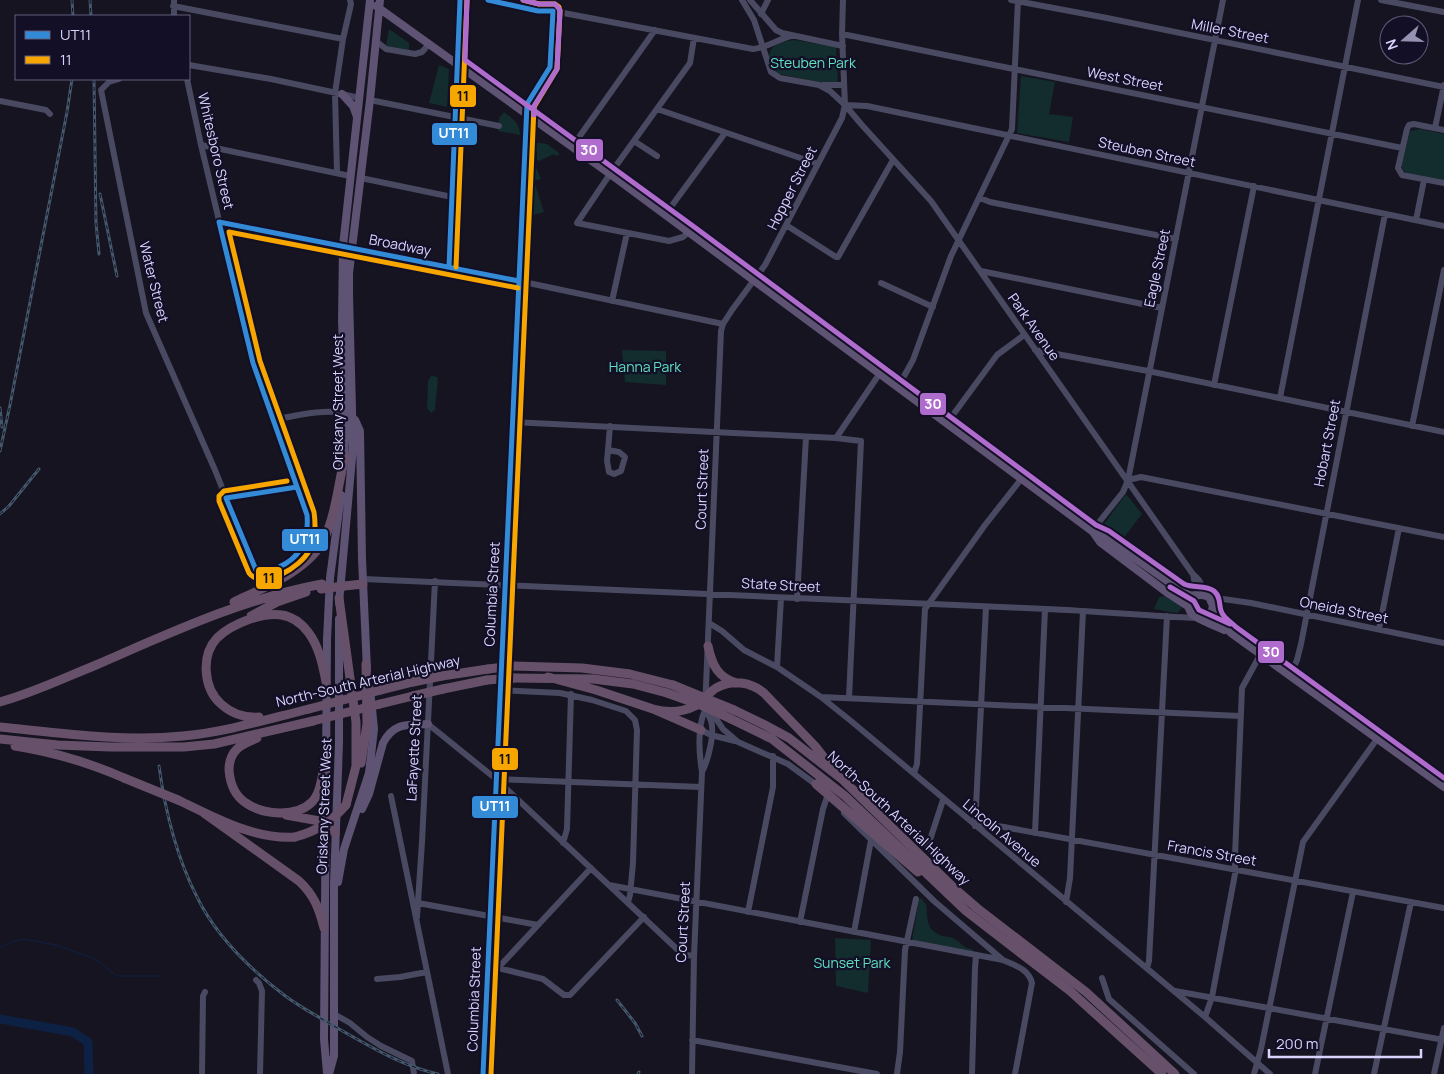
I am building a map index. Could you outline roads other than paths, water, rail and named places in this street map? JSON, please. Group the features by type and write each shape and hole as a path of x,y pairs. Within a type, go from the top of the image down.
{"highway":[{"path":"199,621 303,566 312,557 324,539 332,516 345,457"},
{"path":"0,702 39,689 172,632 258,599 292,590 363,582"},
{"path":"284,715 253,718 239,716 218,702 210,689 206,672 210,650 218,637 261,610 282,599 322,587"},
{"path":"339,598 356,722 356,766 346,805"},
{"path":"240,622 267,614 294,619 305,628 315,644 326,682"},
{"path":"708,646 716,671 731,681 757,687 764,693 815,746 843,780"},
{"path":"0,743 38,750 98,767 248,831 270,836 295,837 322,827 346,805 354,791 367,724 366,664"},
{"name":"North-South Arterial Highway","path":"0,726 108,737 182,736 217,731 413,682 513,666 582,668 630,674 673,685 692,692 733,714 772,739 845,796 966,911 1070,991 1162,1074"},
{"path":"548,677 596,690 652,709 701,730"},
{"name":"North-South Arterial Highway","path":"0,739 58,745 110,747 184,747 214,744 443,689 487,680 514,678 548,677 613,681 667,693 765,725 789,738 843,780 955,890 1086,992 1175,1074"},
{"path":"652,709 679,712 706,700 718,687 738,683"},
{"path":"266,733 241,746 233,755 229,766 230,780 236,793 247,804 261,809 325,822 331,825 335,833"},
{"path":"281,814 293,812 312,802 319,788 325,762"},
{"path":"816,784 881,841 966,911"},
{"path":"204,812 309,890 315,898 324,928"}],"main road":[{"path":"370,1 380,4 429,44 689,232 1092,531 1105,537 1180,590 1196,595 1208,596 1213,602 1214,616 1231,633 1444,787"},
{"name":"Oriskany Street West","path":"328,1074 324,1039 324,928 326,682 330,578 350,414 342,322 343,246 370,1"},
{"name":"Oriskany Street West","path":"328,1074 334,1056 334,906 339,696 339,598 352,457 349,295 351,248 361,178 380,4"},
{"path":"338,94 353,106 357,120"},
{"path":"360,98 367,126"},
{"path":"334,906 344,849 369,773 373,750 373,717 366,664 360,431 350,414"},
{"path":"1092,531 1100,542 1189,608"},
{"path":"1196,595 1190,601 1190,613 1231,633"},
{"path":"1199,619 1208,617 1213,610"},
{"path":"353,820 361,811 369,794 383,743 389,733 404,725 428,724"}],"street":[{"path":"337,173 338,94 343,39 351,4 350,0"},
{"path":"449,267 460,0"},
{"name":"Columbia Street","path":"483,1074 526,104 537,90 550,67 553,0"},
{"path":"742,0 754,20 768,66 776,76 819,85 844,86"},
{"path":"750,0 776,30 791,36 843,46"},
{"path":"761,14 768,0"},
{"path":"843,0 842,34 845,105"},
{"path":"898,386 913,360 951,256 1012,128 1016,0"},
{"name":"Miller Street","path":"1016,0 1444,87"},
{"name":"Eagle Street","path":"1092,531 1123,492 1128,480 1223,0"},
{"path":"1280,398 1358,0"},
{"path":"1381,0 1444,12"},
{"path":"173,3 343,39"},
{"path":"553,11 753,49 763,48 775,40 791,36"},
{"path":"572,147 655,30"},
{"name":"West Street","path":"842,34 1402,148"},
{"path":"689,232 683,237 669,241 578,223 610,174 690,63 694,38"},
{"path":"376,41 386,49 416,54 422,52 429,44"},
{"path":"190,65 261,77 360,98"},
{"name":"Water Street","path":"116,80 109,82 101,90 146,313 255,569"},
{"name":"Whitesboro Street","path":"187,80 253,364 309,524 304,547 293,560 266,572 255,569"},
{"path":"819,85 830,91 845,105"},
{"path":"1435,128 1444,87"},
{"path":"370,100 499,126"},
{"path":"0,101 46,110 50,114"},
{"name":"Steuben Street","path":"845,105 867,106 1444,226"},
{"name":"Park Avenue","path":"845,105 931,201 1192,573 1199,580 1208,596"},
{"name":"Hopper Street","path":"754,280 765,265 842,118 845,105"},
{"path":"656,109 818,164"},
{"path":"1444,130 1414,124 1410,125 1407,129 1398,168 1400,173 1444,184"},
{"path":"665,215 725,133"},
{"path":"634,141 657,156"},
{"path":"201,145 350,176"},
{"path":"786,225 838,257 893,160"},
{"path":"361,178 452,197"},
{"path":"1416,220 1424,180"},
{"path":"1214,385 1254,186"},
{"path":"980,198 990,202 1176,239"},
{"name":"Hobart Street","path":"1290,676 1296,660 1306,615 1385,214"},
{"name":"Broadway","path":"219,222 519,281 723,324"},
{"path":"612,301 627,233"},
{"path":"1412,426 1444,270"},
{"path":"981,271 1162,308"},
{"name":"Court Street","path":"692,1074 694,956 702,772 700,758 701,719 705,710 706,700 721,331 723,324 754,280"},
{"path":"880,283 933,307"},
{"path":"947,423 997,356 1024,335"},
{"path":"1035,350 1444,432"},
{"path":"836,438 880,373"},
{"path":"273,420 317,412 334,411 350,414"},
{"path":"512,422 717,431 836,438 861,442 849,698"},
{"path":"608,450 610,426"},
{"path":"797,599 806,437"},
{"path":"1128,480 1141,477 1444,537"},
{"path":"914,773 917,764 923,618 927,604 1022,478"},
{"path":"226,498 297,487"},
{"path":"1379,630 1399,528"},
{"name":"Park Avenue","path":"1192,573 1196,595"},
{"name":"State Street","path":"363,582 381,580 435,581 853,602 1045,609 1199,619"},
{"name":"LaFayette Street","path":"417,916 435,581"},
{"name":"Oneida Street","path":"1208,596 1444,643"},
{"path":"777,667 781,598"},
{"name":"Oneida Street","path":"1213,610 1217,604 1239,601"},
{"path":"975,826 986,607"},
{"path":"1179,617 1187,613 1189,608"},
{"path":"1035,833 1045,609"},
{"path":"1066,902 1070,890 1082,611"},
{"path":"1146,968 1149,961 1156,856 1167,616"},
{"name":"Lincoln Avenue","path":"709,623 722,631 744,650 777,667 821,697 1173,990 1270,1074"},
{"path":"1205,1017 1212,997 1233,892 1243,684 1260,655"},
{"path":"500,690 572,694 626,711 635,720 637,730 636,785 631,889 628,902"},
{"path":"563,843 567,830 572,694"},
{"path":"821,697 1240,716"},
{"path":"706,700 711,712 723,729 738,742"},
{"name":"Court Street","path":"702,772 707,762 712,722 705,710"},
{"path":"428,724 496,779 679,951 686,955 694,956"},
{"path":"701,730 773,756 816,784 934,901 1003,960 1024,970 1031,977 1032,982 1015,1074"},
{"path":"1254,1074 1303,842 1377,739"},
{"path":"748,912 773,787 773,756"},
{"path":"496,779 701,787"},
{"path":"391,796 448,1074"},
{"path":"800,922 827,797"},
{"path":"927,849 943,800"},
{"name":"Francis Street","path":"975,826 989,825 1035,833 1444,908"},
{"path":"854,932 871,840"},
{"path":"487,973 498,968 591,868"},
{"path":"609,885 1003,960"},
{"path":"1315,1074 1353,892"},
{"path":"897,1074 907,942 916,899"},
{"path":"418,902 538,925"},
{"path":"1374,1074 1411,902"},
{"path":"498,968 544,978 565,995 570,994 644,917"},
{"path":"972,1074 974,968 976,956"},
{"path":"377,979 427,972"},
{"path":"1102,978 1109,999 1194,1074"},
{"path":"256,980 259,982 262,991 260,1074"},
{"path":"1173,990 1443,1040"},
{"path":"202,1074 203,996 205,992"},
{"path":"334,1014 350,1022 372,1040 412,1062 414,1074"},
{"path":"1434,1074 1443,1040 1444,1028"},
{"path":"692,1040 877,1074"}],"waterway":[{"path":"0,948 11,942 24,939 56,945 95,959 117,976 160,976"},
{"path":"0,1019 73,1032 88,1042 89,1074"}],"railway":[{"path":"72,0 73,15"},
{"path":"90,0 91,15"},
{"path":"0,451 72,80"},
{"path":"94,80 96,223 99,254"},
{"path":"100,194 117,276"},
{"path":"0,408 2,427"},
{"path":"0,514 9,506 39,469"},
{"path":"159,766 172,833 183,865 205,911 235,951 271,985 304,1009 387,1055 425,1071 438,1074"},
{"path":"617,1000 635,1023 642,1036"}],"park label":[{"name":"Steuben Park","path":"813,63"},
{"name":"Hanna Park","path":"645,367"},
{"name":"Sunset Park","path":"852,963"}]}
